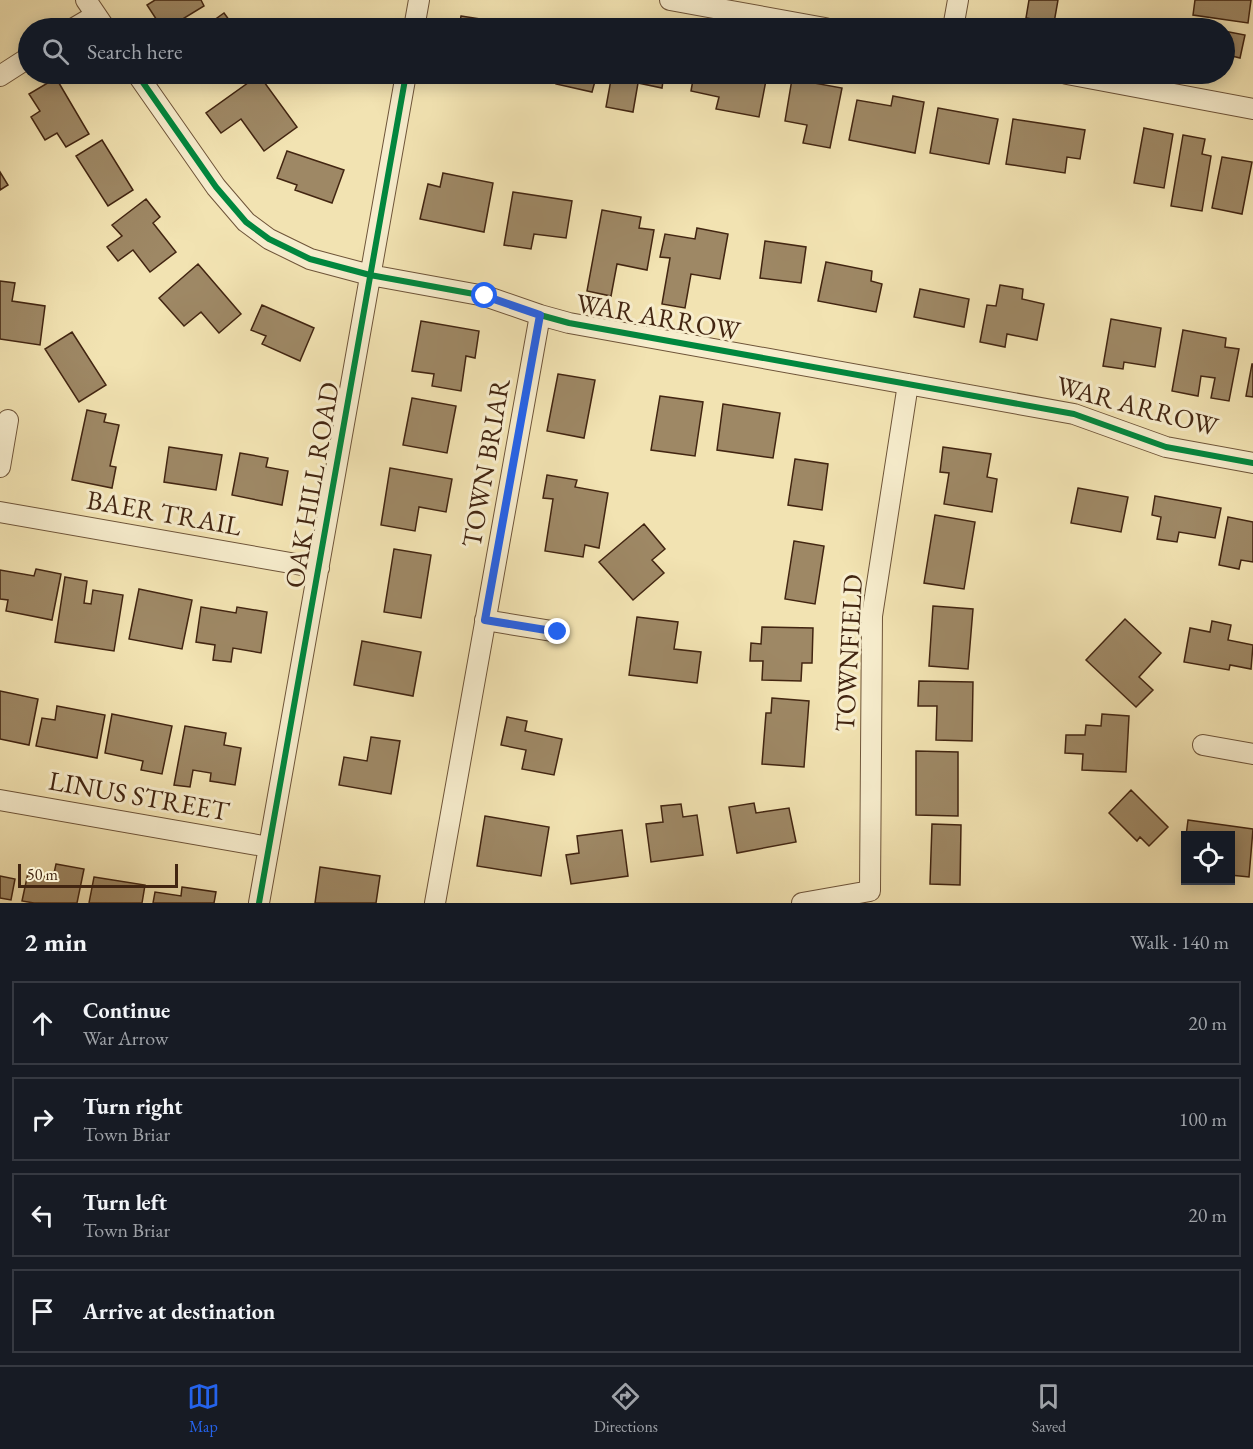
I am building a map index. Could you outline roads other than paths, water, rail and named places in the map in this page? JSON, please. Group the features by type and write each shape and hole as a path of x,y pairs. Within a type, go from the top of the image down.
{"street":[{"path":"416,18 419,0"},
{"path":"670,0 770,18"},
{"path":"955,18 958,0"},
{"path":"0,76 18,64"},
{"name":"WAR ARROW","path":"144,84 216,187 246,222 269,239 310,259 370,275 485,296 569,323 1074,414 1166,447 1253,463"},
{"name":"OAK HILL ROAD","path":"259,903 404,84"},
{"path":"1120,84 1253,109"},
{"name":"TOWN BRIAR","path":"435,903 540,315"},
{"name":"TOWNFIELD","path":"802,903 870,891 872,616 908,384"},
{"path":"0,467 8,420"},
{"name":"BAER TRAIL","path":"0,513 319,568"},
{"path":"485,620 558,632"},
{"path":"1203,745 1253,754"},
{"name":"LINUS STREET","path":"0,800 269,847"}]}
